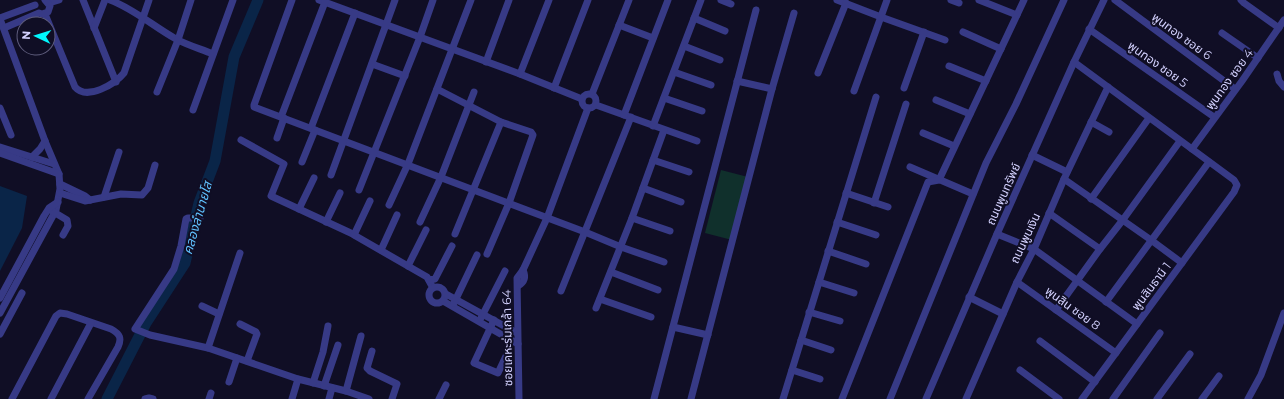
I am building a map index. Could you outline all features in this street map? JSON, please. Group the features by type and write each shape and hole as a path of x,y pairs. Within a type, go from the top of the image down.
{"street":[{"path":"4,28 42,14 49,9 47,2 59,0"},
{"path":"83,0 116,82"},
{"path":"94,28 105,0"},
{"path":"110,0 129,8 143,19 178,40 213,54"},
{"path":"38,1 35,8 42,14 75,87 79,91 90,93 116,82 124,73 149,0"},
{"path":"157,92 178,40 191,0"},
{"path":"193,110 233,0"},
{"path":"292,0 254,106 621,247 664,262"},
{"path":"331,175 395,0"},
{"path":"359,190 420,38 433,0"},
{"path":"389,205 408,164 471,0"},
{"path":"486,62 509,0"},
{"path":"520,74 549,0"},
{"path":"554,88 588,0"},
{"path":"592,94 629,0"},
{"path":"561,291 585,232 627,116 653,38 668,0"},
{"path":"653,126 701,0"},
{"path":"721,0 732,4"},
{"path":"854,91 887,0"},
{"path":"951,0 959,3"},
{"path":"979,0 1017,15"},
{"path":"939,180 1024,0"},
{"path":"890,399 986,163 1016,104 1064,0"},
{"name":"ถนนพูนทรัพย์","path":"926,399 1032,155 1089,29 1104,0"},
{"name":"พูนทอง ซอย 6","path":"1115,0 1235,89"},
{"path":"1241,0 1279,28"},
{"path":"0,313 13,281 51,211 58,202 60,193 59,174 45,141 0,18 38,1"},
{"path":"277,138 322,1 520,74 582,99"},
{"path":"818,74 841,1 945,40"},
{"path":"654,399 756,10"},
{"path":"302,162 355,13"},
{"path":"691,399 772,89 794,13"},
{"path":"694,18 725,31"},
{"name":"พูนทอง ซอย 4","path":"1192,149 1284,20"},
{"path":"620,24 653,38"},
{"name":"พูนทอง ซอย 5","path":"1089,29 1214,117"},
{"path":"904,88 924,32"},
{"path":"963,32 1001,49"},
{"path":"1222,33 1258,58"},
{"path":"684,46 720,60"},
{"path":"1074,62 1209,162 1106,302"},
{"path":"372,64 405,76"},
{"path":"949,66 986,81"},
{"path":"674,72 711,85"},
{"path":"1277,74 1279,81 1284,87"},
{"path":"738,81 772,89"},
{"name":"ถนนพูนเงิน","path":"966,399 1067,172 1108,87"},
{"path":"437,89 501,122 531,132 533,135 533,140 487,254"},
{"path":"420,222 441,177 474,92"},
{"path":"592,94 586,94 582,99 583,105 588,108 596,105 697,141"},
{"path":"592,94 596,99 596,105"},
{"path":"783,399 876,97"},
{"path":"664,98 702,111"},
{"path":"936,100 970,114"},
{"path":"874,202 906,104"},
{"path":"0,108 11,135"},
{"path":"518,286 523,284 525,275 523,270 547,218 588,108"},
{"path":"1091,199 1150,118"},
{"path":"456,234 501,122"},
{"path":"1091,122 1110,132"},
{"path":"596,308 621,247 664,130"},
{"path":"924,133 954,146"},
{"path":"241,140 284,164 271,196 355,235 427,277 433,288"},
{"path":"32,157 45,141"},
{"path":"1056,310 1180,141"},
{"path":"0,147 54,164"},
{"path":"104,198 120,152"},
{"path":"0,153 59,174"},
{"path":"1032,155 1067,172"},
{"path":"653,160 689,172"},
{"name":"พูนสินธานี 1","path":"1082,399 1234,192 1237,185 1234,180 1209,162"},
{"path":"60,193 81,200 104,198 121,194 142,195 148,188 155,165"},
{"path":"910,167 973,194"},
{"path":"299,209 314,178"},
{"path":"1064,179 1182,263"},
{"path":"842,399 928,182 939,180"},
{"path":"60,184 90,200"},
{"path":"643,188 681,202"},
{"path":"326,222 340,193"},
{"path":"846,193 888,207"},
{"path":"355,235 370,201"},
{"path":"51,211 67,220 68,226 63,235"},
{"path":"1049,213 1100,249"},
{"path":"381,250 397,215"},
{"path":"199,218 186,219 181,246 174,269 135,327 136,329 150,335 208,348 298,379 369,399"},
{"path":"632,218 670,231"},
{"path":"837,222 876,234"},
{"path":"408,266 426,230"},
{"path":"998,234 1034,249 1137,324"},
{"path":"429,280 435,278 452,246"},
{"path":"828,251 866,264"},
{"path":"208,348 240,253"},
{"path":"452,306 477,255"},
{"name":"ซอยเคหะร่มเกล้า 64","path":"519,399 517,278 523,270"},
{"path":"479,322 504,271"},
{"path":"611,272 658,290"},
{"path":"0,298 13,281"},
{"path":"819,282 854,293"},
{"name":"พูนสิน ซอย 8","path":"1017,282 1116,353"},
{"path":"444,298 441,303 435,303 430,300 429,294 436,286 442,288 444,298 452,306 518,344"},
{"path":"0,334 22,293"},
{"path":"970,297 1003,314"},
{"path":"444,298 456,299 518,333"},
{"path":"600,299 651,317"},
{"path":"202,306 219,314"},
{"path":"810,312 840,321"},
{"path":"12,399 56,316 60,313 111,329 118,333 121,341 88,399"},
{"path":"1248,399 1261,375 1284,313"},
{"path":"494,320 474,363 498,373 506,356"},
{"path":"51,399 91,323"},
{"path":"240,324 256,332 257,334 247,362"},
{"path":"314,383 323,352 328,326"},
{"path":"673,327 708,335"},
{"path":"1113,399 1160,333"},
{"path":"347,394 361,336"},
{"path":"801,340 831,350"},
{"path":"1040,341 1095,382"},
{"path":"324,386 338,345"},
{"path":"372,351 367,368 370,372 397,384 392,399"},
{"path":"1157,399 1190,354"},
{"path":"230,382 236,358"},
{"path":"792,370 820,379"},
{"path":"1020,370 1059,399"},
{"path":"1202,399 1219,376"},
{"path":"292,399 298,379"},
{"path":"439,399 446,385"},
{"path":"329,399 332,388"},
{"path":"145,399 153,399"}],"green space":[{"path":"721,170 748,177 732,240 705,233"}],"water":[{"path":"0,186 27,196 22,228 0,271"}],"waterway":[{"name":"คลองลำนายโส","path":"107,399 146,323 185,263 199,203 215,161 234,57 258,0"}]}
